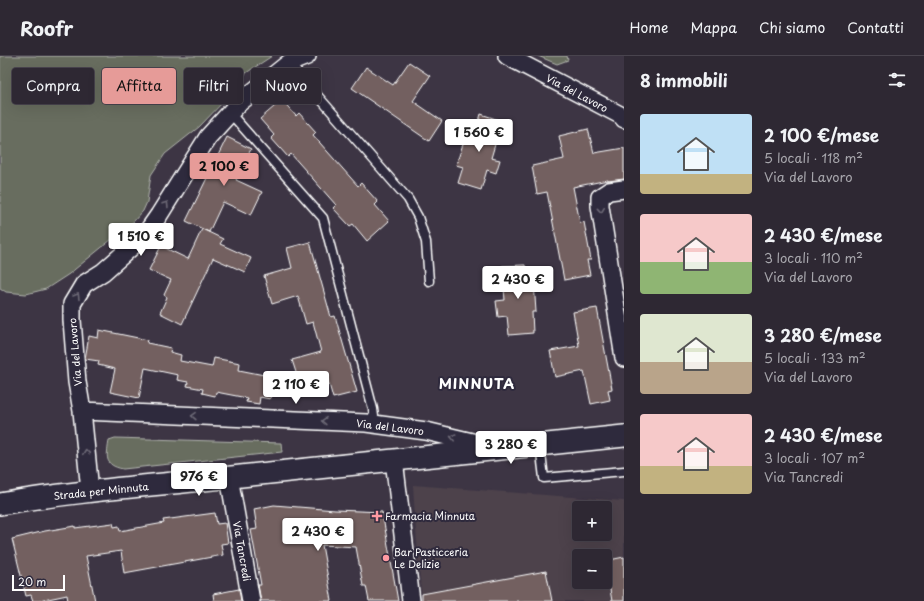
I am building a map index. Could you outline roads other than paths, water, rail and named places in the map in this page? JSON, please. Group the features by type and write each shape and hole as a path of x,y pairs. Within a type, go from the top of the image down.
{"street":[{"name":"Via del Lavoro","path":"90,491 75,359 72,304 84,284 103,272 145,235 208,137 239,103 288,63 307,56"},
{"name":"Via del Lavoro","path":"507,56 622,116 624,120"},
{"path":"624,189 609,191 600,197 600,206 624,358"},
{"name":"Via del Lavoro","path":"82,411 374,424 426,431 504,449"},
{"name":"Via del Lavoro","path":"394,460 540,446 624,436"},
{"path":"394,460 411,601"},
{"name":"Strada per Minnuta","path":"0,504 90,491 394,460"},
{"name":"Via Tancredi","path":"229,477 251,601"}],"lane":[{"path":"288,63 408,199 418,217 426,242 429,281"},
{"path":"230,113 323,218 373,409 374,424"},
{"path":"540,446 544,478 624,471"}],"place":[{"name":"Farmacia Minnuta","path":"377,516"},
{"name":"Bar Pasticceria Le Delizie","path":"386,558"}],"district":[{"name":"MINNUTA","path":"477,384"}]}
